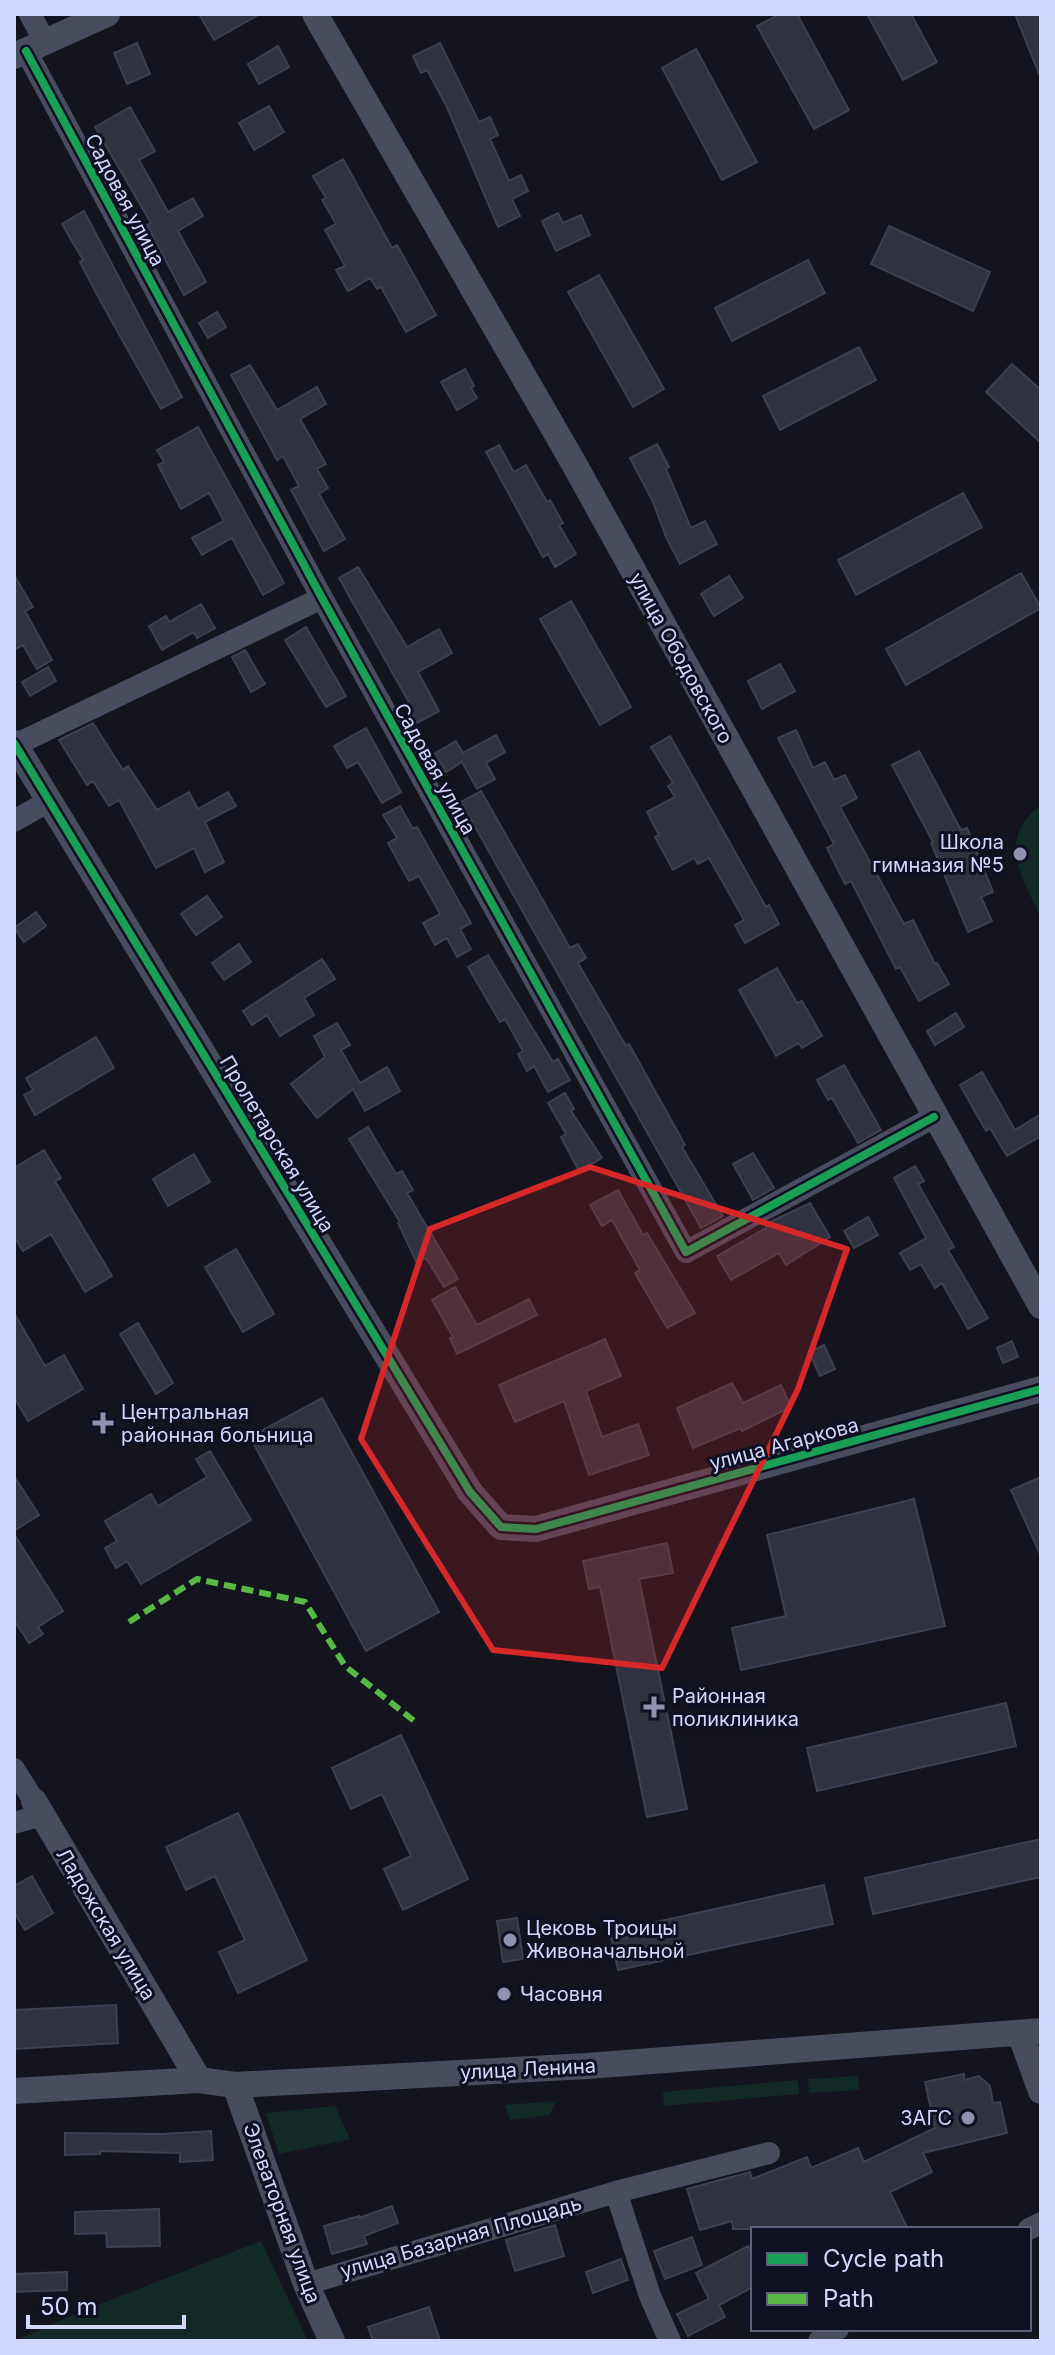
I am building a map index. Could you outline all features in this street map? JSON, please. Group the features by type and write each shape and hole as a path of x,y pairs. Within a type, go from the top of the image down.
{"street":[{"name":"Садовая улица","path":"30,14 28,50 322,598 686,1252 934,1117"},
{"path":"28,50 107,14"},
{"name":"улица Ободовского","path":"315,14 573,462 1041,1306"},
{"path":"15,744 322,598"},
{"name":"Пролетарская улица","path":"15,744 470,1492 501,1527 536,1529"},
{"path":"14,821 49,801"},
{"name":"улица Агаркова","path":"536,1529 1041,1389"},
{"name":"Ладожская улица","path":"14,1769 199,2080"},
{"path":"14,1823 38,1808"},
{"path":"1031,2032 1041,2091"},
{"name":"улица Ленина","path":"14,2091 199,2080 235,2085 587,2066 1031,2032"},
{"name":"Элеваторная улица","path":"235,2085 306,2284 332,2341"},
{"name":"улица Базарная Площадь","path":"306,2284 616,2192 769,2153"},
{"path":"616,2192 650,2296 670,2341"}],"highlighted area":[{"path":"590,1167 847,1249 798,1389 662,1668 493,1650 361,1439 430,1229"}],"green space":[{"path":"1041,805 1041,917 1021,873 1016,845 1019,831 1027,818"},
{"path":"858,2076 859,2090 809,2093 808,2079"},
{"path":"798,2080 799,2094 664,2106 663,2092"},
{"path":"556,2101 550,2115 510,2120 505,2105"},
{"path":"335,2106 350,2139 279,2154 266,2113"},
{"path":"261,2241 308,2341 14,2341 82,2311"}],"building":[{"path":"199,14 260,14 214,40"},
{"path":"780,14 797,14 849,110 814,129 757,26"},
{"path":"867,14 911,14 937,62 903,80"},
{"path":"1015,14 1041,14 1040,76"},
{"path":"137,43 150,74 127,84 114,53"},
{"path":"440,43 479,122 490,117 498,135 490,139 509,181 521,175 528,191 512,199 520,216 498,227 447,107 427,70 421,73 413,56"},
{"path":"278,46 289,67 259,84 248,64"},
{"path":"696,49 757,162 722,180 662,68"},
{"path":"269,106 284,132 254,150 239,123"},
{"path":"130,107 155,151 139,160 168,212 193,198 203,216 178,231 206,282 184,295 147,225 151,223 95,127"},
{"path":"343,159 392,248 397,245 436,315 406,332 381,287 377,289 370,278 348,291 336,270 345,266 325,230 336,224 313,176"},
{"path":"84,211 182,397 161,409 102,304 80,262 83,260 62,224"},
{"path":"558,213 563,223 581,215 590,235 556,251 542,221"},
{"path":"889,226 990,272 973,311 871,264"},
{"path":"808,260 825,293 732,341 715,308"},
{"path":"599,275 664,389 633,407 568,292"},
{"path":"217,312 226,327 208,338 199,323"},
{"path":"859,347 876,380 780,430 763,396"},
{"path":"1012,364 1041,390 1041,443 986,392"},
{"path":"250,365 277,410 317,387 326,404 300,419 326,464 317,469 328,488 319,494 345,539 324,551 291,490 299,486 283,456 277,460 231,375"},
{"path":"465,369 477,398 457,410 441,382"},
{"path":"198,427 284,583 263,595 232,538 202,555 192,538 224,521 209,493 181,509 158,465 164,462 157,450"},
{"path":"657,444 669,467 666,469 691,528 705,521 717,544 680,564 630,458"},
{"path":"499,445 514,472 526,465 563,523 559,525 576,554 555,567 548,554 543,557 486,452"},
{"path":"963,493 982,527 856,595 838,560"},
{"path":"358,567 407,647 439,629 452,653 418,672 439,711 417,723 407,706 410,704 339,578"},
{"path":"1021,573 1041,608 906,685 886,649"},
{"path":"14,575 33,607 25,611 52,660 37,669 23,645 14,650"},
{"path":"729,576 743,598 714,616 701,594"},
{"path":"571,601 631,707 600,725 540,619"},
{"path":"201,604 215,628 197,638 194,632 162,650 149,626 166,616 169,622"},
{"path":"306,627 346,696 326,707 285,640"},
{"path":"245,650 265,684 251,692 232,657"},
{"path":"780,664 795,691 762,709 748,681"},
{"path":"48,667 56,681 30,696 22,682"},
{"path":"93,723 123,770 128,766 157,810 189,792 198,809 228,792 236,806 205,822 224,862 205,872 194,848 156,868 119,800 109,806 93,781 87,785 59,740"},
{"path":"366,728 401,792 382,803 358,762 347,768 334,746"},
{"path":"796,730 813,768 825,762 834,780 845,775 857,798 840,807 904,924 913,920 949,984 919,1001 900,967 896,969 851,881 845,884 827,848 834,844 778,738"},
{"path":"496,735 505,752 486,763 495,779 477,789 462,762 446,772 435,753 456,741 463,753"},
{"path":"670,736 766,907 769,905 779,924 745,943 735,925 744,920 709,858 698,864 694,858 673,870 655,837 659,835 647,812 675,797 668,786 673,783 651,747"},
{"path":"919,751 961,830 967,828 993,892 981,897 992,921 968,932 933,842 892,765"},
{"path":"481,791 570,948 578,944 586,958 578,963 626,1046 629,1044 685,1145 682,1147 723,1216 701,1228 461,802"},
{"path":"400,806 413,829 417,827 471,923 460,929 471,949 457,957 447,938 435,945 423,923 440,914 419,876 409,881 388,843 397,838 383,815"},
{"path":"207,896 222,917 196,935 181,914"},
{"path":"36,912 46,926 24,942 14,928"},
{"path":"239,944 251,962 224,980 212,963"},
{"path":"488,955 553,1062 558,1059 570,1080 548,1092 534,1066 527,1071 518,1054 523,1051 505,1019 500,1022 468,967"},
{"path":"322,959 335,979 304,998 314,1015 280,1036 267,1015 252,1025 243,1011"},
{"path":"777,968 797,1003 802,1001 822,1036 802,1048 799,1043 776,1056 739,990"},
{"path":"956,1013 964,1027 935,1045 927,1031"},
{"path":"337,1023 350,1045 341,1050 360,1083 387,1067 400,1091 365,1111 353,1089 317,1118 291,1084 325,1057 314,1036"},
{"path":"96,1037 114,1068 35,1115 24,1095 33,1090 26,1078"},
{"path":"844,1065 881,1130 858,1143 832,1098 828,1100 817,1080"},
{"path":"982,1072 1015,1130 1041,1114 1041,1136 1007,1156 990,1128 986,1131 960,1085"},
{"path":"565,1093 574,1109 571,1111 602,1158 579,1171 561,1137 566,1134 548,1103"},
{"path":"368,1127 396,1174 402,1171 413,1190 407,1193 458,1279 444,1287 426,1258 417,1263 400,1222 349,1139"},
{"path":"44,1150 61,1178 55,1181 112,1276 85,1292 51,1234 23,1251 14,1236 14,1168"},
{"path":"753,1153 774,1188 753,1200 733,1164"},
{"path":"194,1154 210,1182 168,1206 153,1179"},
{"path":"915,1166 924,1181 918,1184 954,1247 948,1250 988,1318 968,1329 942,1283 935,1288 921,1264 910,1270 900,1253 926,1238 894,1178"},
{"path":"618,1190 643,1235 647,1233 695,1313 667,1328 635,1273 640,1270 612,1220 602,1226 590,1205"},
{"path":"810,1203 830,1237 786,1265 779,1253 731,1280 717,1256 766,1228 766,1224"},
{"path":"868,1217 878,1235 854,1248 844,1231"},
{"path":"236,1249 274,1314 243,1332 205,1267"},
{"path":"455,1287 477,1325 529,1299 537,1315 457,1354 450,1338 453,1337 432,1300"},
{"path":"14,1313 45,1366 64,1355 83,1389 28,1421 14,1397"},
{"path":"138,1323 173,1383 156,1394 120,1334"},
{"path":"605,1339 621,1376 586,1391 602,1437 638,1424 649,1455 589,1475 564,1401 515,1422 499,1385"},
{"path":"1012,1341 1018,1357 1003,1363 997,1348"},
{"path":"824,1345 835,1369 820,1376 809,1352"},
{"path":"732,1383 743,1403 781,1385 791,1407 742,1431 741,1428 693,1448 677,1408"},
{"path":"322,1398 439,1612 366,1651 250,1437"},
{"path":"210,1451 251,1520 141,1584 127,1561 116,1568 105,1548 117,1541 105,1521 151,1494 158,1506 207,1477 196,1459"},
{"path":"14,1476 39,1515 14,1531"},
{"path":"1041,1477 1041,1556 1011,1490"},
{"path":"914,1499 945,1626 741,1670 732,1628 786,1616 767,1535"},
{"path":"14,1534 63,1611 38,1627 43,1634 29,1643 14,1620"},
{"path":"667,1543 673,1573 639,1579 687,1809 647,1817 600,1587 589,1589 583,1561"},
{"path":"1006,1703 1016,1746 817,1791 807,1748"},
{"path":"401,1735 468,1879 403,1910 384,1869 411,1856 382,1794 351,1809 332,1768"},
{"path":"238,1813 307,1960 238,1993 219,1952 245,1940 215,1876 186,1890 166,1847"},
{"path":"1041,1839 1041,1877 873,1914 865,1878"},
{"path":"32,1876 53,1913 25,1930 14,1912 14,1886"},
{"path":"824,1885 833,1924 618,1970 610,1932"},
{"name":"Цековь Троицы Живоначальной","path":"517,1918 523,1959 503,1962 497,1921"},
{"path":"116,2005 118,2043 14,2049 14,2010"},
{"path":"964,2074 964,2080 979,2076 990,2086 993,2103 1000,2102 1007,2133 923,2153 932,2172 890,2192 907,2227 733,2229 732,2221 700,2230 687,2189 750,2172 752,2179 807,2157 811,2168 858,2148 864,2162 935,2128 925,2082"},
{"path":"211,2131 213,2160 180,2162 180,2153 100,2151 100,2154 65,2155 65,2133"},
{"path":"392,2206 398,2223 364,2236 367,2244 332,2254 324,2226"},
{"path":"159,2209 160,2246 107,2247 106,2233 75,2234 75,2212"},
{"path":"555,2225 564,2256 515,2271 506,2240"},
{"path":"692,2237 702,2265 665,2279 654,2251"},
{"path":"748,2246 751,2252 751,2288 719,2305 725,2317 688,2336 677,2314 709,2299 696,2273"},
{"path":"621,2259 628,2280 593,2293 586,2272"},
{"path":"67,2272 67,2290 14,2292 14,2274"},
{"path":"429,2307 440,2341 373,2341 368,2327"}],"marked path":[{"path":"129,1622 197,1579 305,1602 345,1666 418,1724"}],"cycle path":[{"path":"26,51 322,598 686,1252 934,1117"},
{"path":"14,743 470,1492 501,1527 536,1529 1041,1389"}],"place":[{"name":"Школа гимназия №5","path":"1020,854"},
{"name":"Центральная районная больница","path":"103,1423"},
{"name":"Районная поликлиника","path":"654,1707"},
{"name":"Цековь Троицы Живоначальной","path":"510,1940"},
{"name":"Часовня","path":"504,1994"},
{"name":"ЗАГС","path":"968,2118"}]}
